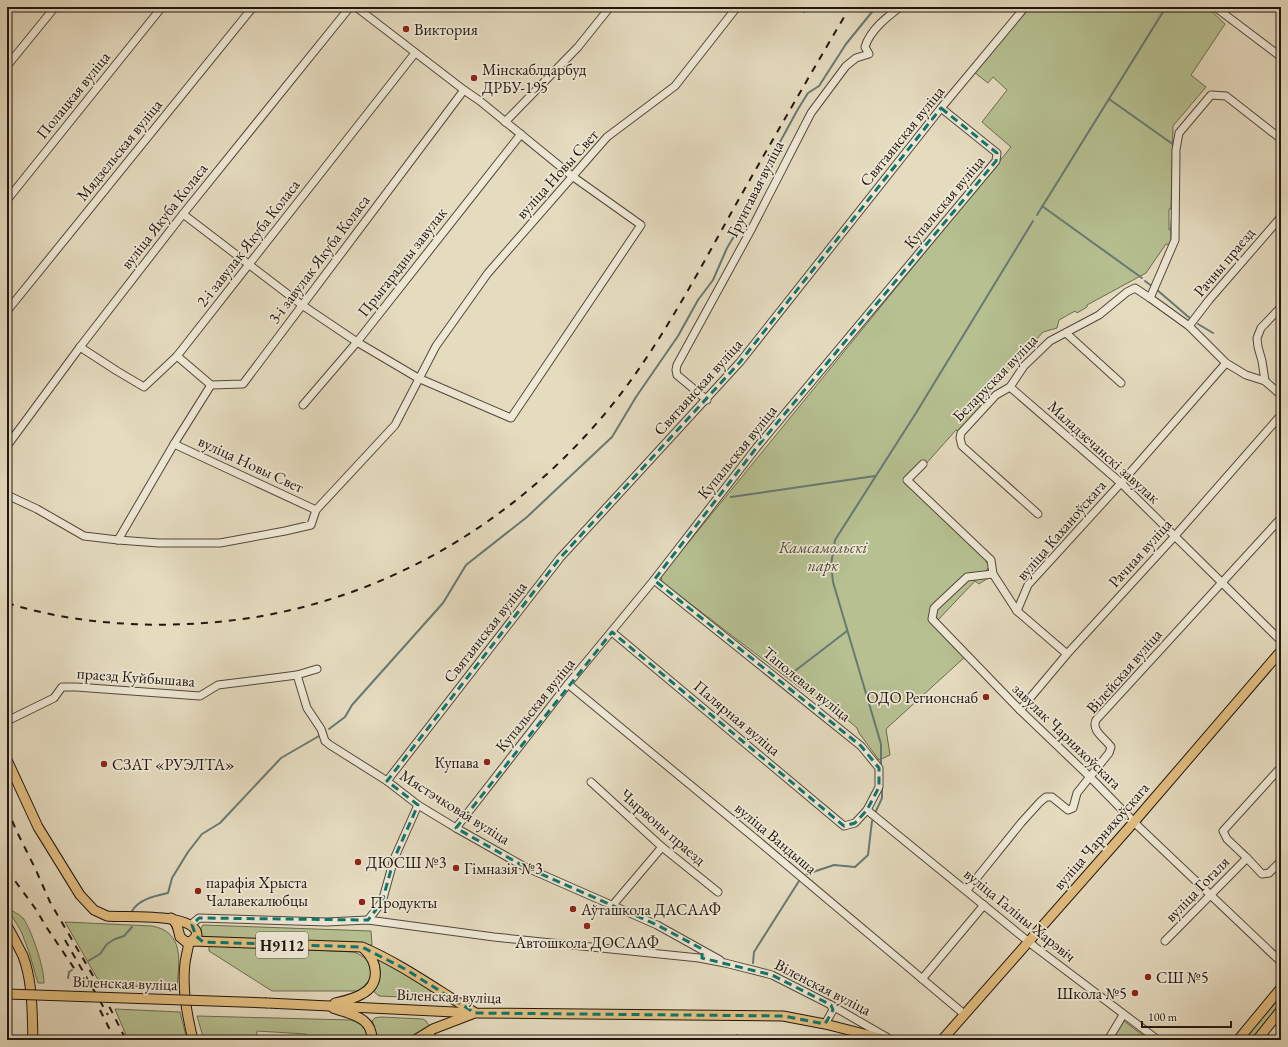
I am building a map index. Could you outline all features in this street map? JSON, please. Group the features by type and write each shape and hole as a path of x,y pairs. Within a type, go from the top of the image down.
{"main road":[{"name":"вуліца Чарняхоўскага","path":"942,1040 1134,822 1281,651"},
{"path":"7,760 38,827 80,895 89,905 100,914 107,916 174,919 190,924 196,930 192,941 184,983 187,1016 192,1040"},
{"path":"174,919 179,930 180,937 192,941"},
{"path":"179,930 183,925 190,924"},
{"path":"7,926 23,956 27,971 31,990 33,1040"},
{"name":"Н9112","path":"192,941 362,947 405,968 442,994 475,1013"},
{"path":"324,1005 362,995 373,985 376,968 368,953 362,947"},
{"path":"1238,1040 1281,988"},
{"name":"Віленская вуліца","path":"7,994 324,1005 475,1013 782,1016 825,1024 888,1040"},
{"path":"324,1005 367,1022 370,1027 372,1040"},
{"path":"1257,1040 1281,1010"},
{"path":"415,1040 431,1036 475,1013"}],"street":[{"path":"7,66 55,7"},
{"name":"Полацкая вуліца","path":"7,200 162,7"},
{"name":"Мядзельская вуліца","path":"7,311 253,7"},
{"name":"вуліца Якуба Коласа","path":"7,446 80,347 183,214 350,7"},
{"path":"183,214 249,266 356,342 418,378 511,418 641,225 572,176 480,101 356,7"},
{"path":"505,122 578,47 610,7"},
{"name":"вуліца Новы Свет","path":"7,495 37,509 84,536 118,540 159,543 220,543 311,525 316,510 394,425 436,346 488,273 607,138 675,86 737,7"},
{"name":"Грунтавая вуліца","path":"707,400 677,375 677,365 748,235 811,113 846,66 856,58 869,54 865,47 866,42 880,24 900,7"},
{"name":"Святаянская вуліца","path":"386,781 560,558 707,400 745,356 941,108 1025,7"},
{"path":"1215,7 1281,57"},
{"name":"2-і завулак Якуба Коласа","path":"80,347 144,386 177,356 415,53"},
{"name":"3-і завулак Якуба Коласа","path":"211,385 243,384 464,90"},
{"path":"1281,139 1226,96 1211,95 1180,133 1176,150 1175,240 1150,298 1189,326 1226,363 1246,375 1265,381 1281,395"},
{"name":"Купальская вуліца","path":"456,828 568,684 654,580 757,447 996,161 997,153 941,108"},
{"name":"Прыгарадны завулак","path":"303,405 356,342 521,134"},
{"name":"Рачны праезд","path":"1189,326 1209,300 1281,217"},
{"name":"Беларуская вуліца","path":"1038,514 962,446 960,438 961,433 996,395 1010,387 1024,366 1050,341 1099,315 1127,292 1135,288 1150,298"},
{"path":"1265,381 1257,338 1261,328 1281,306"},
{"path":"1066,333 1121,383"},
{"path":"177,356 211,385"},
{"name":"вуліца Каханоўскага","path":"1017,611 1028,585 1121,483 1226,363"},
{"name":"вуліца Новы Свет","path":"118,540 174,444 211,385"},
{"name":"Маладзечанскі завулак","path":"1010,387 1121,483 1281,641"},
{"name":"Рачная вуліца","path":"1020,710 1067,654 1281,415"},
{"name":"вуліца Новы Свет","path":"174,444 316,510"},
{"path":"923,464 907,480 990,560 993,574 1017,611 1067,654"},
{"name":"Вілейская вуліца","path":"967,890 1021,823 1046,797 1052,797 1068,810 1073,808 1077,793 1109,753 1111,747 1107,740 1096,730 1094,724 1096,720 1281,518"},
{"name":"завулак Чарняхоўскага","path":"993,574 966,577 934,608 932,619 1020,710 1090,777 1134,822 1281,962"},
{"name":"Таполевая вуліца","path":"654,580 861,746 879,768 879,787 867,810 855,823 844,826"},
{"name":"Палярная вуліца","path":"612,632 844,826"},
{"name":"праезд Куйбышава","path":"7,722 54,698 62,687 200,696 218,685 297,675 317,669"},
{"name":"Мястэчковая вуліца","path":"297,675 307,708 321,729 326,741 386,781 418,805 525,867 657,925 725,963"},
{"name":"вуліца Вандыша","path":"568,684 964,1014"},
{"name":"вуліца Гогаля","path":"1165,941 1247,858 1227,839 1223,831 1281,767"},
{"name":"Чырвоны праезд","path":"591,782 662,847 718,892"},
{"path":"368,920 382,902 394,859 418,805"},
{"name":"вуліца Галіны Харэвіч","path":"867,810 1029,942 1123,1015 1158,1040"},
{"path":"612,906 662,847"},
{"path":"1247,858 1262,874 1269,873 1281,861"},
{"path":"922,979 984,905"},
{"name":"Віленская вуліца","path":"190,924 199,918 327,922 368,920 494,937 699,958 772,975 831,1005 892,1040"},
{"path":"699,958 702,954 702,949"},
{"path":"825,1024 832,1010 831,1005"},
{"path":"1108,1040 1123,1015"}],"highlighted area":[{"path":"941,108 997,153 996,161 757,447 654,580 861,746 879,768 879,787 867,810 855,823 844,826 612,632 456,828 525,867 657,925 702,949 702,958 772,975 831,1005 833,1010 825,1024 783,1016 475,1013 405,969 362,947 203,942 196,936 192,925 199,918 368,920 382,902 394,859 418,805 387,781 560,558 740,362"}],"green space":[{"name":"Камсамольскі парк","path":"1028,7 1207,7 1225,24 1191,75 1206,87 1173,126 1171,209 1169,209 1171,245 1166,244 1146,273 1087,305 1087,307 1077,313 1075,311 1059,320 1057,328 1043,332 979,404 981,407 958,431 956,430 908,484 948,522 947,523 955,531 956,529 986,558 986,562 990,566 987,569 988,578 979,584 975,581 936,622 967,655 886,729 890,755 879,760 857,728 825,701 820,703 662,582 661,576 1011,147 982,122 1007,90 993,77 988,83 974,72"},
{"path":"7,908 23,918 34,940 40,959 44,983 38,983 21,931"},
{"path":"65,922 152,926 163,929 175,941 178,950 179,968 177,988 101,985"},
{"path":"203,925 371,931 372,945 202,938 201,928"},
{"path":"209,945 354,952 367,960 370,965 371,976 364,986 357,991 272,991 209,951"},
{"path":"376,956 431,991 428,997 379,996 373,991 376,987 380,974"},
{"path":"1281,992 1281,1006 1253,1040 1241,1040"},
{"path":"115,1009 180,1012 187,1040 128,1040"},
{"path":"197,1016 351,1020 363,1027 367,1032 369,1040 311,1040 306,1034 257,1031 256,1038 245,1037 245,1040 204,1040"},
{"path":"375,1018 423,1019 430,1027 406,1040 377,1040 372,1021"},
{"path":"1124,1021 1149,1040 1111,1040"}],"waterway":[{"path":"804,12 808,7"},
{"path":"329,729 345,717 352,705 443,603 466,565 527,517 612,437 636,397 678,336 698,300 713,280 727,248 742,223 763,173 798,109 808,93 819,86 846,44 876,7"},
{"path":"1037,215 1166,7"},
{"path":"1109,99 1174,145 1174,147"},
{"path":"1042,206 1142,278"},
{"path":"1171,232 1172,217"},
{"path":"881,767 881,744 833,582 831,565 835,540 916,413 1033,221"},
{"path":"1145,281 1153,287"},
{"path":"1156,289 1192,320"},
{"path":"1198,324 1213,333"},
{"path":"731,497 875,476"},
{"path":"787,677 847,631"},
{"path":"132,911 143,901 168,893 172,878 188,852 202,834 220,823 281,758 319,736"},
{"path":"876,811 882,798 882,788"},
{"path":"807,874 834,865 855,867 868,855 872,821"},
{"path":"753,963 754,952 799,881"},
{"path":"88,961 100,954 107,944 124,936 132,927"},
{"path":"68,978 69,972 72,970"},
{"path":"734,1040 737,1035"}],"railway":[{"path":"7,603 69,618 134,624 166,625 199,623 262,616 316,604 368,586 418,563 466,536 511,504 553,469 591,430 626,387 684,298 806,81 850,7"},
{"path":"7,808 50,902 99,986 126,1040"},
{"path":"7,870 35,908 76,971"},
{"path":"65,940 108,1015"},
{"path":"100,1010 115,1040"}],"place":[{"name":"Виктория","path":"406,29"},
{"name":"Мінскаблдарбуд ДРБУ-195","path":"474,78"},
{"name":"ОДО Регионснаб","path":"986,697"},
{"name":"Купава","path":"487,762"},
{"name":"СЗАТ «РУЭЛТА»","path":"104,764"},
{"name":"ДЮСШ №3","path":"358,862"},
{"name":"Гімназія №3","path":"456,868"},
{"name":"парафія Хрыста Чалавекалюбцы","path":"198,891"},
{"name":"Продукты","path":"362,902"},
{"name":"Аўташкола ДАСААФ","path":"573,909"},
{"name":"Автошкола ДОСААФ","path":"587,926"},
{"name":"СШ №5","path":"1148,977"},
{"name":"Школа №5","path":"1135,993"}]}
